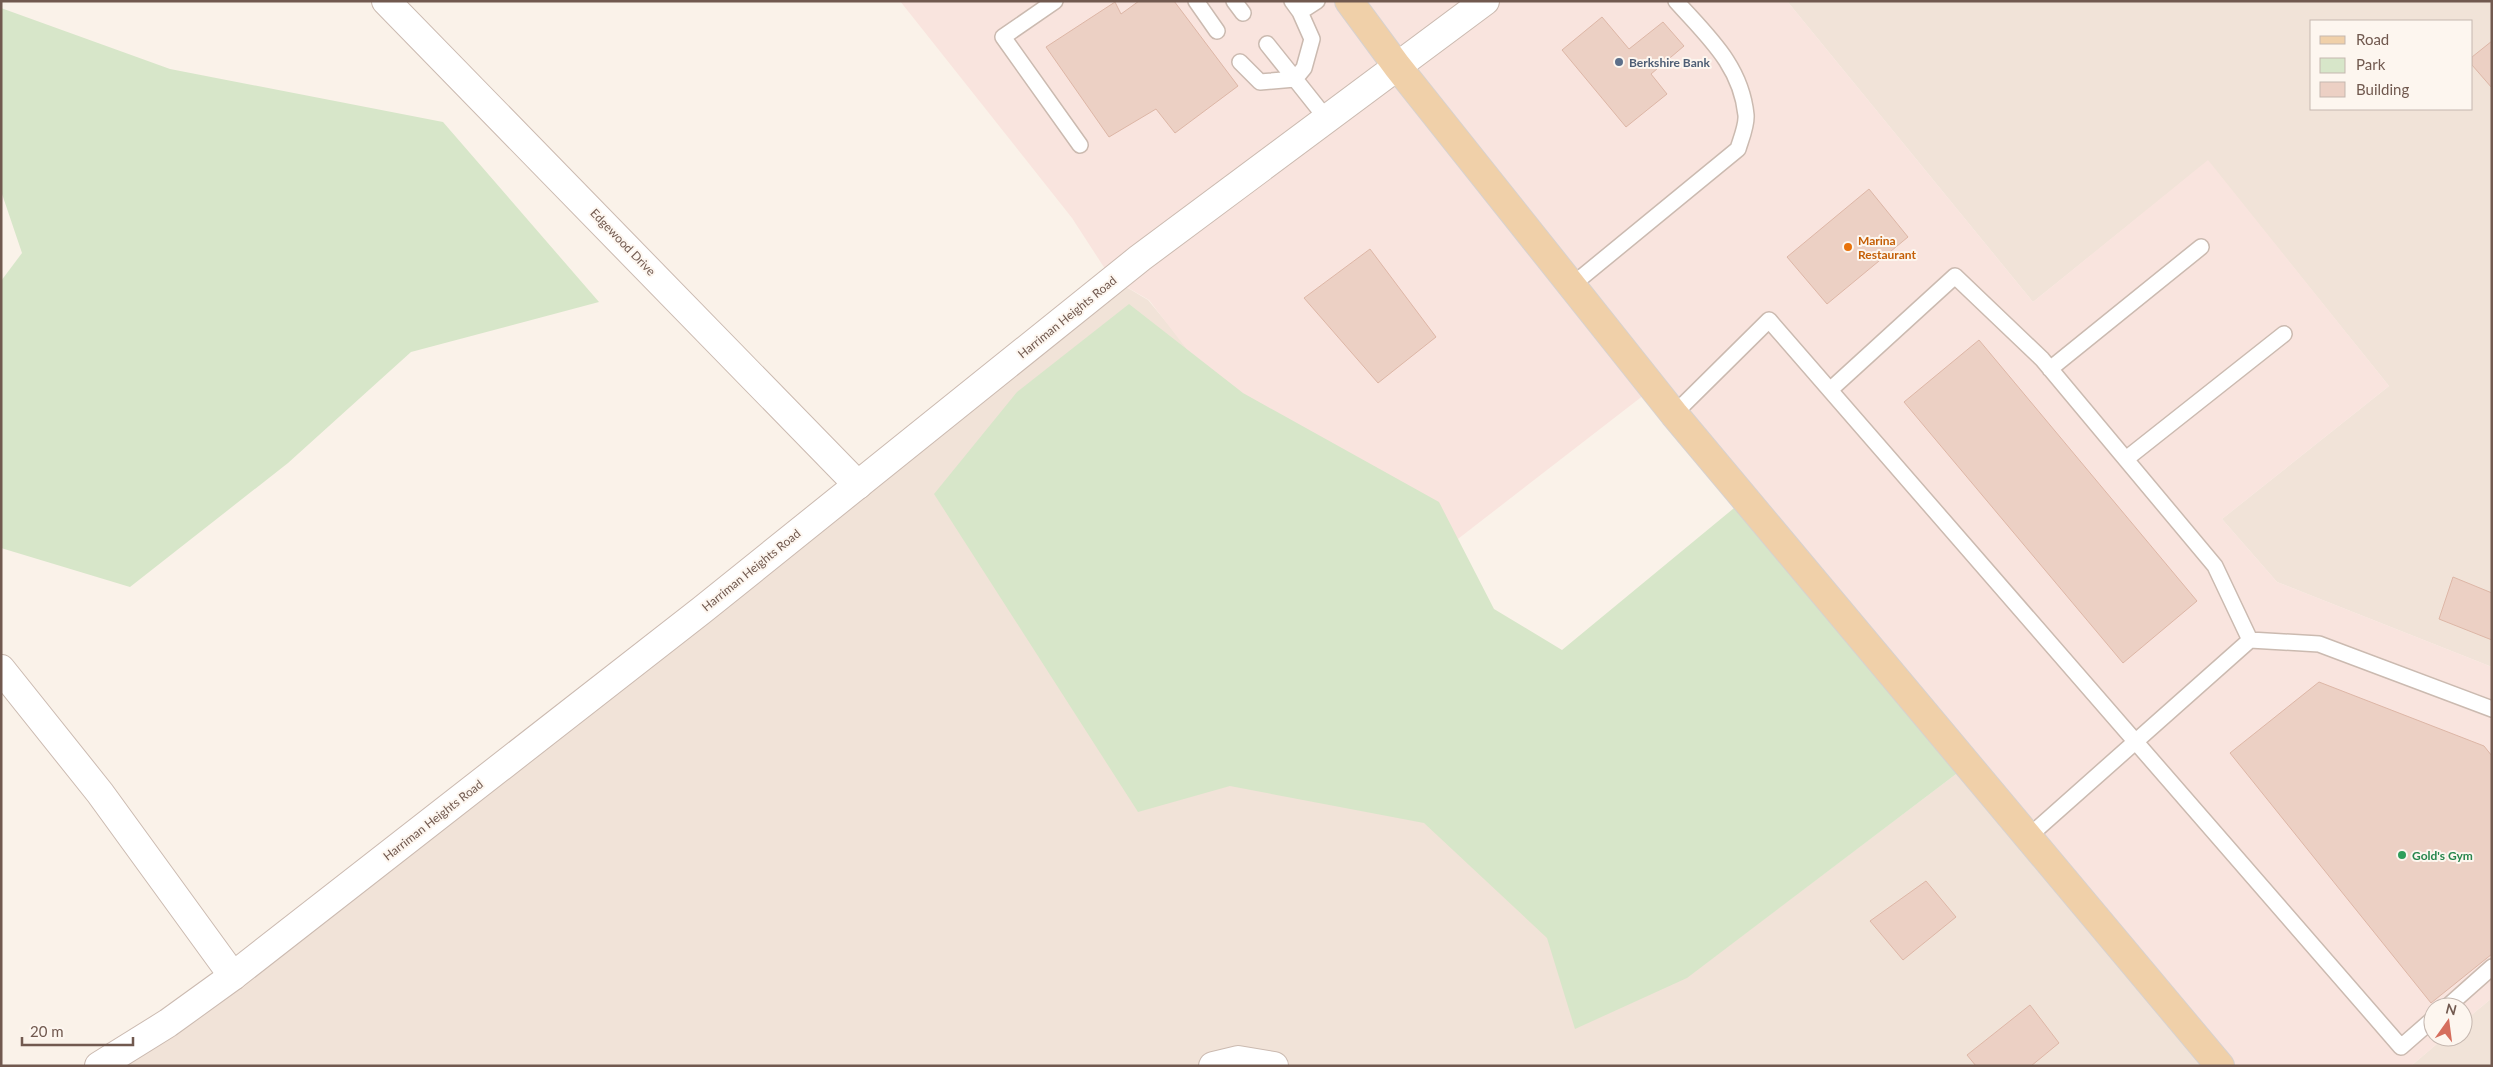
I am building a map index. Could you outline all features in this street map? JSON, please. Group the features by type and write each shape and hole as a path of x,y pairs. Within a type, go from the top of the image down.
{"main road":[{"path":"1349,1 1397,66 1674,414 2220,1066"}],"street":[{"name":"Edgewood Drive","path":"386,1 858,485"},
{"name":"Harriman Heights Road","path":"100,1066 168,1023 233,976 702,610 1140,258 1485,1"},
{"path":"1,669 100,793 233,976"},
{"path":"1213,1066 1238,1060 1274,1066"}],"lane":[{"path":"1055,1 1003,37 1080,145"},
{"path":"1196,1 1217,30"},
{"path":"1240,62 1260,82 1295,79 1304,68 1312,39 1296,7 1317,1"},
{"path":"1571,286 1738,149 1746,117 1740,86 1725,56 1676,1"},
{"path":"1267,44 1326,118"},
{"path":"2050,369 2201,246"},
{"path":"1830,390 1955,276 2050,369 2215,566 2250,640"},
{"path":"1674,414 1769,320 2401,1047 2423,1028"},
{"path":"2126,460 2284,334"},
{"path":"2028,837 2250,640 2319,644 2492,710"},
{"path":"2458,997 2492,967"}],"shaded area":[{"path":"900,1 1787,1 2033,302 2208,160 2389,386 2222,519 2277,582 2492,667 2492,998 2473,1014 2473,997 2423,997 2423,1047 2433,1047 2411,1066 2220,1066 1653,388 1379,600 1149,300 1111,278 1072,218"},
{"path":"1787,1 2492,1 2492,667 2277,582 2222,519 2389,386 2208,161 2033,302"},
{"path":"1111,278 1148,300 1702,966 1968,765 2220,1066 99,1066"},
{"path":"2492,998 2492,1066 2411,1066 2433,1047 2473,1047 2473,1014"}],"green space":[{"path":"1,8 170,69 443,122 599,302 411,352 288,463 130,587 1,548 1,281 22,253 1,191"},
{"path":"1129,304 1243,393 1439,502 1494,609 1562,650 1745,499 1968,765 1687,978 1575,1029 1547,938 1424,823 1230,786 1138,812 934,494 1017,392"}],"building":[{"path":"1139,1 1174,1 1238,86 1175,133 1156,109 1109,137 1046,47 1115,2 1121,14"},
{"name":"Berkshire Bank","path":"1602,17 1629,49 1663,22 1684,46 1651,74 1667,94 1626,127 1562,50"},
{"path":"2492,41 2492,88 2473,66 2473,56"},
{"name":"Marina Restaurant","path":"1869,189 1908,237 1827,304 1787,257"},
{"path":"1370,249 1436,337 1378,383 1304,298"},
{"path":"1979,340 2197,601 2123,663 1904,402"},
{"path":"2453,577 2492,593 2492,640 2439,619"},
{"name":"Gold's Gym","path":"2319,682 2484,746 2492,756 2492,954 2438,997 2426,997 2230,753"},
{"path":"1926,881 1956,917 1903,960 1870,921"},
{"path":"2030,1005 2059,1043 2031,1066 1976,1066 1967,1055"}],"place":[{"name":"Berkshire Bank","path":"1619,62"},
{"name":"Marina Restaurant","path":"1848,247"},
{"name":"Gold's Gym","path":"2402,855"}]}
